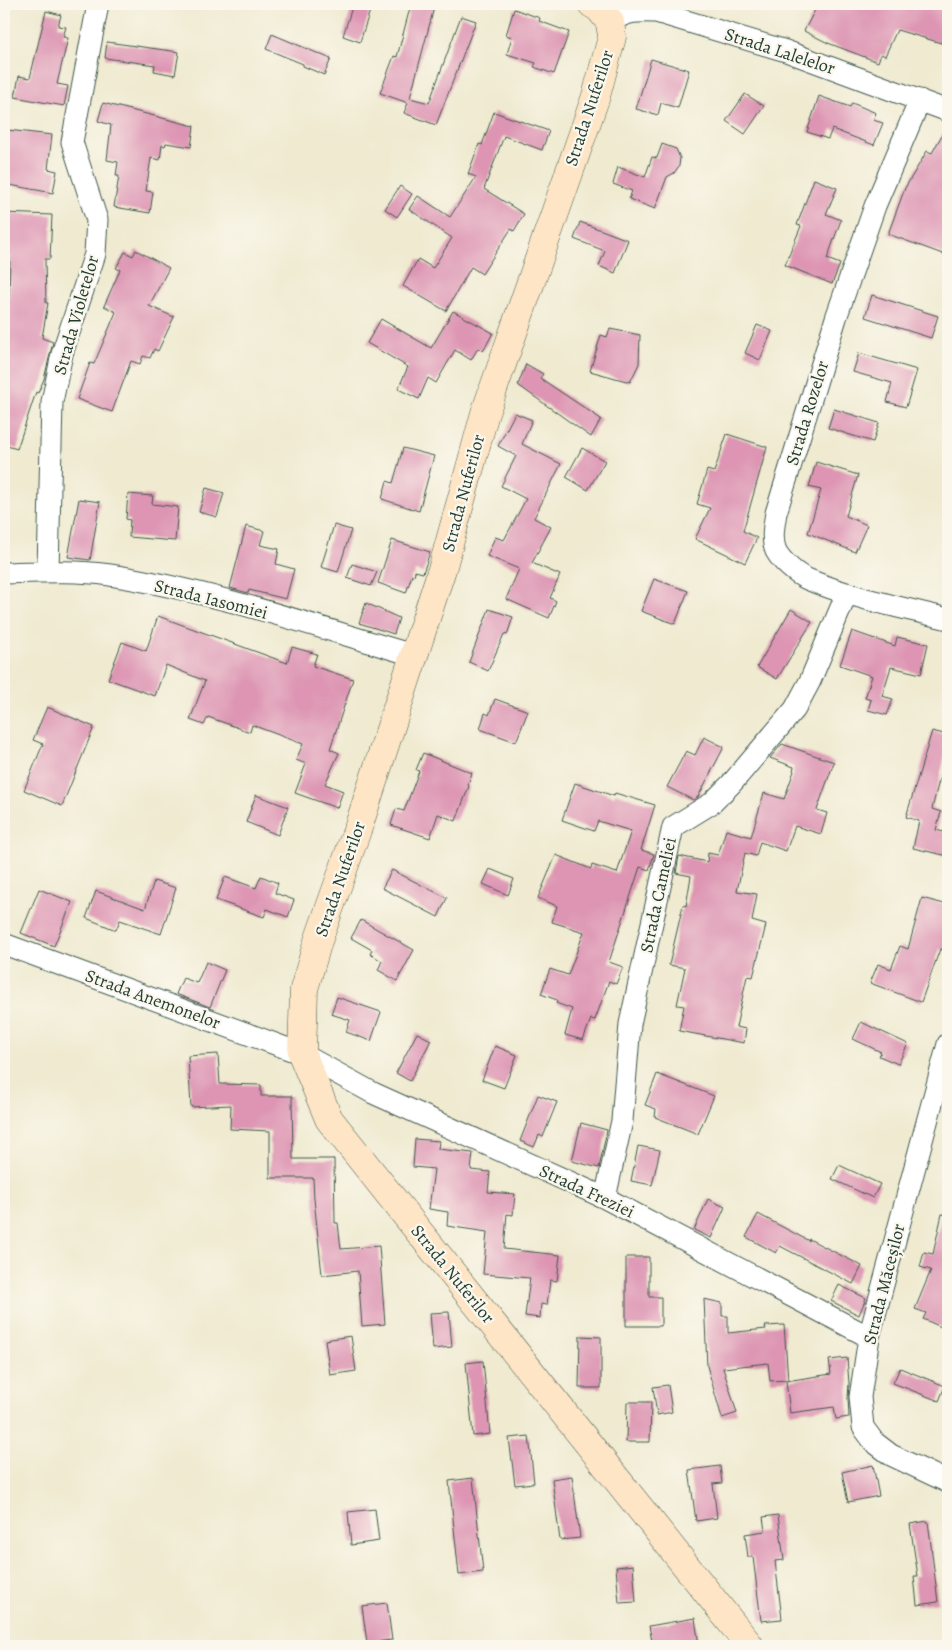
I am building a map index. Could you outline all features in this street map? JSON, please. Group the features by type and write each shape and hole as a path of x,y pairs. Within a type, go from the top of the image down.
{"main road":[{"name":"Strada Nuferilor","path":"601,13 612,37 596,96 485,413 443,566 360,822 318,941 304,989 302,1054 330,1120 750,1646"}],"street":[{"name":"Strada Violetelor","path":"48,571 52,402 62,354 95,254 96,220 72,142 98,4"},
{"name":"Strada Lalelelor","path":"601,13 656,12 786,51 948,111"},
{"name":"Strada Rozelor","path":"920,100 876,206 836,318 776,513 773,533 776,550 790,567 806,579 847,593 948,619"},
{"name":"Strada Iasomiei","path":"4,573 48,571 108,575 194,592 414,655"},
{"name":"Strada Cameliei","path":"605,1198 622,1121 630,1024 673,827 712,803 795,709 810,681 847,593"},
{"name":"Strada Anemonelor","path":"4,944 302,1054"},
{"name":"Strada Măceșilor","path":"948,1044 869,1337 860,1397 863,1427 874,1442 891,1455 948,1482"},
{"name":"Strada Freziei","path":"302,1054 373,1093 605,1198 869,1337"}],"building":[{"path":"353,4 372,4 360,42 343,36"},
{"path":"411,4 435,4 410,98 429,103 461,16 476,21 436,125 404,113 408,103 380,93 394,56 397,57"},
{"path":"818,4 932,4 948,8 948,45 897,30 885,56 881,54 878,62 828,43 804,31"},
{"path":"514,9 540,18 539,21 569,32 554,74 534,67 536,63 507,54 512,37 506,35"},
{"path":"46,11 61,15 58,26 66,27 63,37 68,38 57,84 68,86 64,106 15,97 19,76 30,78"},
{"path":"272,34 331,59 324,75 266,49"},
{"path":"107,42 179,52 175,75 154,71 155,65 105,58"},
{"path":"651,59 689,70 678,108 661,103 658,115 636,109"},
{"path":"745,94 764,106 745,134 726,121"},
{"path":"819,96 850,107 852,103 876,113 873,120 883,123 874,145 832,129 828,139 807,132"},
{"path":"103,103 194,126 191,147 166,143 165,146 162,145 160,160 151,158 146,191 153,192 150,213 114,207 119,176 116,176 118,162 107,160 111,125 98,121"},
{"path":"494,112 549,131 542,150 504,136 484,189 524,214 514,231 511,229 482,274 471,267 446,311 403,286 418,259 433,268 452,238 409,209 418,196 450,217 476,177 468,174 479,144 482,145"},
{"path":"948,124 948,256 888,234 905,188 927,151 932,153"},
{"path":"7,130 52,135 48,169 57,171 53,193 4,184 4,156"},
{"path":"662,144 676,149 680,158 679,166 674,173 667,177 655,209 629,199 632,191 613,184 618,167 645,177 652,157 657,158"},
{"path":"814,179 837,188 826,214 841,220 827,259 840,264 832,284 785,265 801,226 797,225"},
{"path":"400,186 412,194 397,217 385,209"},
{"path":"4,213 52,215 50,259 45,259 46,303 48,303 42,338 53,342 44,379 38,393 36,392 17,449 4,445 4,296 9,297 10,257 4,257"},
{"path":"580,222 628,240 615,273 599,266 605,251 574,239"},
{"path":"136,250 169,268 149,306 174,317 158,351 154,349 150,358 143,356 140,364 131,361 112,412 77,399 90,363 94,364 116,312 104,306 120,270 116,268 125,252 133,256"},
{"path":"872,295 938,316 931,338 865,317"},
{"path":"453,311 493,333 483,351 478,348 471,360 455,350 436,383 428,378 419,399 398,389 408,367 367,343 381,319 431,348"},
{"path":"757,325 772,331 760,360 745,353"},
{"path":"610,329 640,335 639,364 630,382 590,371 601,335 607,337"},
{"path":"859,353 917,370 906,407 887,402 892,383 853,372"},
{"path":"526,364 543,374 540,378 601,419 591,437 518,385"},
{"path":"834,409 879,423 873,442 828,428"},
{"path":"515,413 532,420 522,444 561,464 534,518 551,527 532,563 560,575 550,598 556,601 549,618 506,599 519,569 487,556 495,537 504,540 526,499 501,486 516,456 498,446"},
{"path":"727,434 767,447 743,531 757,538 745,563 695,539 710,508 697,504 707,470 714,472"},
{"path":"403,448 434,456 419,511 382,499 387,481 393,483"},
{"path":"582,448 605,461 588,490 566,477"},
{"path":"816,462 858,475 846,516 867,525 855,552 808,533 821,490 809,487"},
{"path":"206,488 224,493 217,517 199,512"},
{"path":"128,494 153,496 152,504 178,507 175,541 129,537 130,520 126,519"},
{"path":"79,499 100,502 90,560 68,557"},
{"path":"334,525 351,530 338,572 321,567"},
{"path":"246,526 264,531 260,545 279,549 276,564 294,569 286,599 249,590 248,593 230,588"},
{"path":"392,540 430,552 423,573 415,571 406,593 378,583"},
{"path":"352,564 377,572 371,586 347,578"},
{"path":"654,579 688,591 675,624 641,611"},
{"path":"366,603 399,618 394,634 359,623"},
{"path":"489,609 513,617 507,635 504,634 488,671 469,662"},
{"path":"791,609 812,622 777,679 757,667"},
{"path":"158,616 287,663 292,647 317,654 313,666 353,679 330,749 339,753 325,784 343,791 337,808 295,793 306,764 296,760 303,744 252,725 250,732 208,717 204,725 190,720 205,681 166,665 155,696 108,679 122,642 146,651"},
{"path":"852,631 895,646 897,637 928,644 921,674 891,667 882,696 893,699 887,715 868,710 871,700 865,698 872,676 840,665"},
{"path":"495,699 528,711 516,742 480,729 485,713 489,715"},
{"path":"47,707 94,727 62,806 24,790 43,744 33,740"},
{"path":"932,731 948,735 948,757 945,756 932,809 941,812 936,830 948,833 948,856 913,848 919,821 906,817"},
{"path":"704,737 724,747 698,797 693,800 667,787 686,751 695,755"},
{"path":"782,744 834,762 817,810 827,813 821,834 795,826 786,851 760,842 756,856 745,853 737,891 757,894 752,921 766,925 753,977 747,976 736,1027 746,1029 744,1043 679,1031 684,1006 677,1005 685,968 669,965 683,905 686,906 691,876 676,873 679,856 707,862 708,853 718,855 726,830 751,837 764,793 784,799 794,771 794,767 770,758"},
{"path":"423,753 472,773 456,821 438,814 430,838 391,825 396,809 404,811 419,771 416,770"},
{"path":"575,783 614,796 615,793 655,805 641,850 654,854 649,870 640,867 609,962 623,967 616,984 609,981 595,1020 591,1019 583,1040 565,1035 572,1009 556,1003 557,1000 541,994 550,969 568,975 584,932 552,922 557,906 538,898 556,855 591,869 592,865 617,873 631,831 598,821 594,831 562,820"},
{"path":"256,795 288,807 278,835 246,822"},
{"path":"490,869 514,879 508,895 483,884"},
{"path":"392,870 447,898 438,917 382,888"},
{"path":"261,876 278,883 275,893 294,900 288,917 267,909 264,917 216,900 225,877 256,888"},
{"path":"154,881 176,888 161,934 120,920 116,930 86,918 96,891 145,909"},
{"path":"39,889 72,902 54,946 21,933"},
{"path":"922,898 948,905 948,951 940,949 921,1002 870,983 878,964 891,969 900,946 908,949"},
{"path":"361,920 414,950 397,981 378,970 382,961 370,954 372,950 351,938"},
{"path":"206,962 225,970 210,1007 176,994 183,978 197,983"},
{"path":"337,997 381,1012 371,1041 346,1032 350,1020 331,1014"},
{"path":"861,1022 908,1044 898,1064 879,1056 881,1052 853,1039"},
{"path":"417,1033 431,1040 410,1081 396,1073"},
{"path":"495,1046 517,1055 504,1088 482,1080"},
{"path":"218,1054 220,1084 261,1085 261,1096 292,1096 293,1159 334,1159 335,1223 338,1223 341,1249 379,1246 385,1324 362,1326 358,1271 322,1275 313,1178 270,1178 270,1131 230,1129 231,1105 191,1107 188,1056"},
{"path":"657,1074 714,1096 698,1134 655,1117 656,1109 645,1105"},
{"path":"538,1095 557,1102 543,1137 539,1135 534,1147 520,1141"},
{"path":"581,1123 607,1130 599,1168 572,1161"},
{"path":"415,1139 439,1141 438,1149 473,1153 471,1170 490,1172 488,1192 515,1194 513,1215 507,1214 504,1249 560,1255 557,1281 550,1280 547,1305 541,1304 540,1318 525,1316 530,1278 483,1274 487,1232 447,1226 448,1212 429,1209 434,1169 413,1167"},
{"path":"638,1146 660,1150 652,1185 631,1181"},
{"path":"839,1165 880,1184 873,1198 832,1179"},
{"path":"708,1199 725,1207 711,1238 694,1230"},
{"path":"758,1214 862,1266 853,1284 780,1246 776,1253 746,1237"},
{"path":"942,1214 948,1215 948,1330 923,1319 926,1313 915,1309 931,1270 920,1267 924,1252 933,1254"},
{"path":"626,1257 649,1257 649,1297 661,1297 661,1326 626,1326"},
{"path":"839,1285 866,1298 859,1315 831,1301"},
{"path":"704,1299 722,1303 722,1316 728,1316 728,1333 766,1329 765,1326 784,1325 788,1380 770,1381 768,1363 723,1368 737,1413 722,1418 707,1366"},
{"path":"449,1312 452,1347 433,1349 430,1313"},
{"path":"351,1336 356,1371 330,1375 325,1340"},
{"path":"580,1336 601,1337 601,1388 579,1388"},
{"path":"847,1358 849,1417 836,1419 834,1407 790,1413 786,1381 831,1374 829,1360"},
{"path":"483,1361 490,1434 473,1436 466,1363"},
{"path":"900,1368 945,1386 939,1401 893,1383"},
{"path":"668,1385 672,1412 657,1415 653,1387"},
{"path":"627,1402 651,1402 650,1442 626,1442"},
{"path":"529,1436 534,1483 515,1485 509,1438"},
{"path":"873,1465 879,1496 848,1502 842,1472"},
{"path":"720,1466 722,1483 713,1484 717,1518 696,1521 689,1470"},
{"path":"572,1476 580,1538 560,1540 552,1479"},
{"path":"473,1478 483,1572 459,1575 449,1481"},
{"path":"375,1509 379,1541 351,1545 348,1512"},
{"path":"778,1515 784,1560 775,1561 782,1619 761,1621 753,1557 748,1557 745,1534 765,1531 763,1517"},
{"path":"928,1521 938,1602 917,1605 914,1576 918,1576 910,1524"},
{"path":"633,1565 636,1602 619,1603 616,1567"},
{"path":"387,1603 392,1640 367,1643 362,1606"},
{"path":"695,1618 699,1646 653,1646 649,1626"}]}
